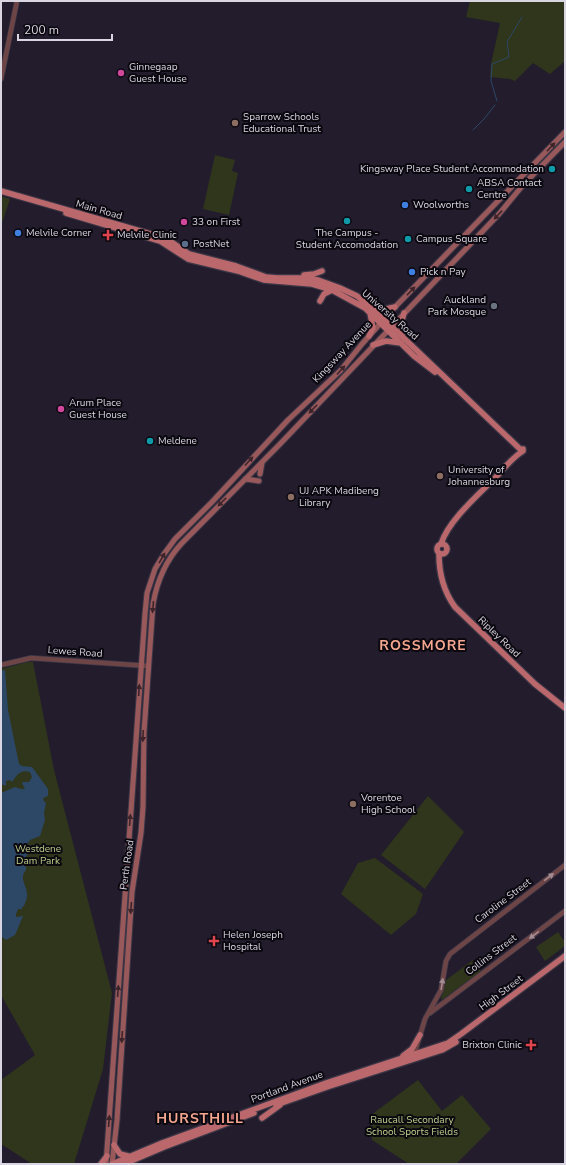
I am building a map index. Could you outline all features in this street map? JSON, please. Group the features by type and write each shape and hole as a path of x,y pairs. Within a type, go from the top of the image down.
{"main road":[{"name":"Kingsway Avenue","path":"147,593 155,569 175,539 212,502 288,420 341,370 395,307 565,132"},
{"name":"Kingsway Avenue","path":"163,569 182,543 262,462 389,327 499,214 523,185 565,142"},
{"name":"Main Road","path":"1,192 160,241 189,256"},
{"path":"189,256 264,280 312,284 332,290"},
{"name":"University Road","path":"189,256 242,268 261,276 277,278 311,278 329,283 357,296 389,327 401,343 426,366 452,384"},
{"path":"292,278 299,274 311,275 323,272 329,283"},
{"path":"320,301 324,294 332,290"},
{"name":"University Road","path":"332,290 371,310"},
{"path":"369,336 373,328 371,310 395,307"},
{"path":"402,336 404,313"},
{"name":"University Road","path":"389,327 402,336 520,450 458,517 447,532 443,545 446,551 441,554"},
{"path":"373,345 386,341 401,343"},
{"path":"260,474 262,462"},
{"path":"245,479 259,481"},
{"name":"Ripley Road","path":"441,554 444,584 455,607 535,684 565,708"},
{"name":"Perth Road","path":"112,1164 132,892 143,814 144,732 153,604 163,569"},
{"name":"Perth Road","path":"106,1164 147,593"},
{"name":"High Street","path":"449,1045 565,956"},
{"name":"High Street","path":"449,1045 565,960"},
{"path":"390,1063 409,1052 420,1035"},
{"name":"Portland Avenue","path":"124,1164 171,1144 282,1103 449,1045"},
{"name":"Portland Avenue","path":"112,1164 162,1143 326,1083 414,1057"},
{"path":"262,1118 282,1103"},
{"path":"114,1145 120,1154 131,1156"},
{"path":"101,1164 107,1156"}],"street":[{"path":"1,79 18,2"},
{"name":"Lewes Road","path":"1,665 31,658 149,666"},
{"name":"Caroline Street","path":"428,1014 441,990 446,961 451,952 565,865"},
{"name":"Collins Street","path":"428,1014 565,911"},
{"path":"414,1057 428,1014"}],"green space":[{"path":"470,1 565,1 565,61 550,74 533,63 515,81 490,77 491,64 500,23 466,17"},
{"path":"215,155 235,160 232,171 238,173 229,215 203,209"},
{"path":"1,196 10,199 1,226"},
{"name":"Westdene Dam Park","path":"33,662 54,770 112,993 103,1069 74,1164 32,1164 1,1144 1,1080 35,1055 1,995 1,669"},
{"path":"428,796 464,832 425,889 381,855"},
{"path":"375,858 423,894 416,914 391,935 341,894 358,863"},
{"path":"558,932 565,942 565,946 545,961 536,947"},
{"path":"473,960 481,971 442,1000 441,998 446,980"},
{"name":"Raucall Secondary School Sports Fields","path":"418,1080 442,1111 462,1095 491,1129 456,1164 409,1164 372,1140 371,1115"}],"water":[{"path":"5,670 8,710 19,764 22,766 32,767 48,789 48,796 43,798 46,803 44,813 45,820 40,836 30,840 27,844 28,854 26,856 26,870 23,880 27,897 24,906 22,909 18,909 16,914 16,917 23,916 15,935 6,940 1,936 1,793 15,787 25,789 22,783 29,782 32,777 30,772 24,771 19,773 12,782 10,780 6,781 6,786 1,784 1,671"}],"waterway":[{"path":"497,101 491,81 492,64 509,57 507,42 522,17"},
{"path":"473,130 495,105"}],"place":[{"name":"Ginnegaap Guest House","path":"121,73"},
{"name":"Sparrow Schools Educational Trust","path":"235,123"},
{"name":"Kingsway Place Student Accommodation","path":"552,169"},
{"name":"ABSA Contact Centre","path":"469,189"},
{"name":"Woolworths","path":"405,205"},
{"name":"The Campus - Student Accomodation","path":"347,221"},
{"name":"33 on First","path":"184,222"},
{"name":"Melvile Corner","path":"18,233"},
{"name":"Melvile Clinic","path":"108,235"},
{"name":"Campus Square","path":"408,239"},
{"name":"PostNet","path":"185,244"},
{"name":"Pick n Pay","path":"412,272"},
{"name":"Auckland Park Mosque","path":"494,306"},
{"name":"Arum Place Guest House","path":"61,409"},
{"name":"Meldene","path":"150,441"},
{"name":"University of Johannesburg","path":"440,476"},
{"name":"UJ APK Madibeng Library","path":"291,497"},
{"name":"Vorentoe High School","path":"353,804"},
{"name":"Helen Joseph Hospital","path":"214,941"},
{"name":"Brixton Clinic","path":"531,1045"}],"district":[{"name":"ROSSMORE","path":"423,645"},
{"name":"HURSTHILL","path":"200,1118"}]}
